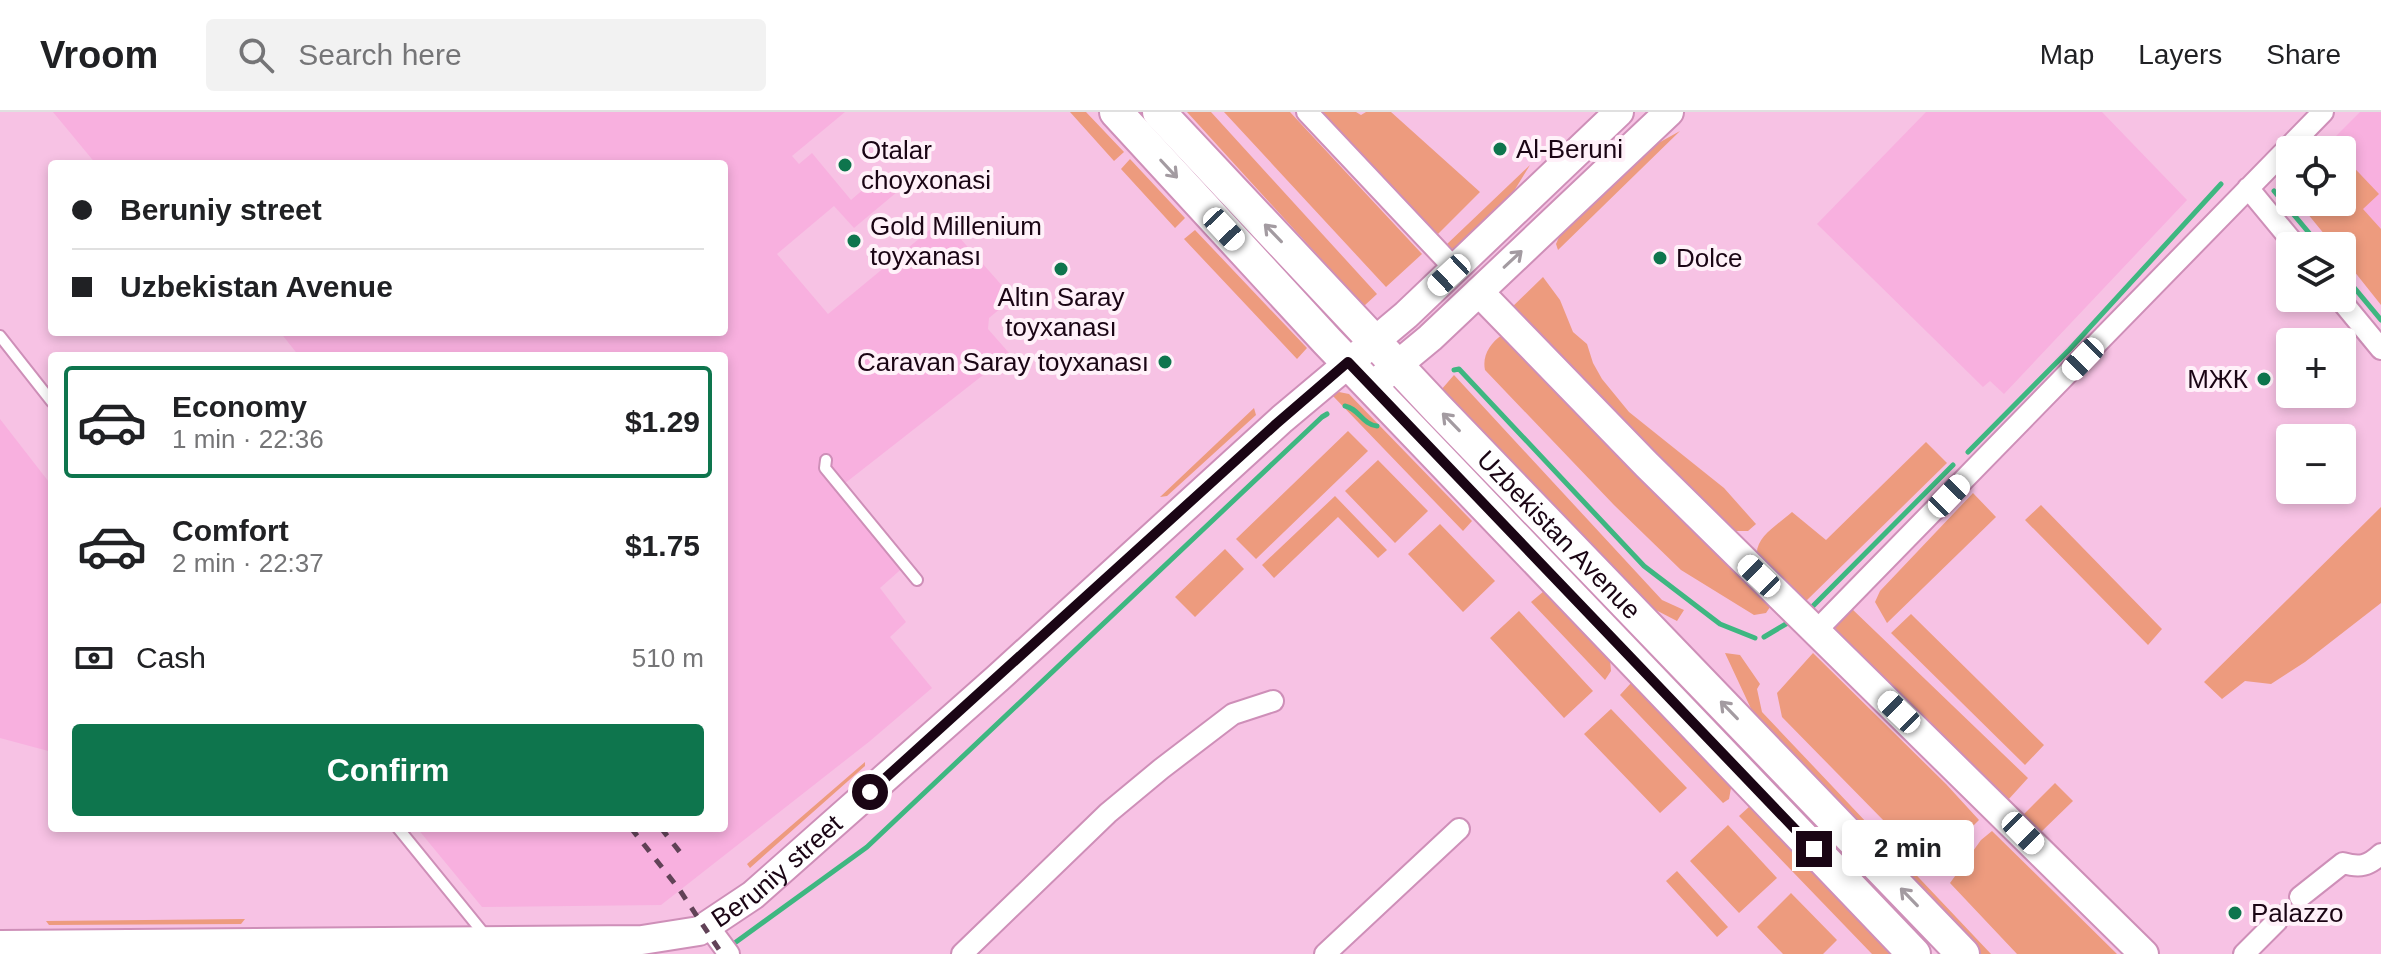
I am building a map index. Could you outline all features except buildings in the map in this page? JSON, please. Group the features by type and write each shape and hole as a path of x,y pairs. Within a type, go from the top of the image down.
{"main road":[{"name":"Uzbekistan Avenue","path":"1116,112 1348,362 1914,954"},
{"name":"Uzbekistan Avenue","path":"1159,112 1397,366 1963,954"}],"street":[{"path":"1307,112 1455,269"},
{"name":"Beruniy street","path":"0,945 200,949 456,948 490,943 642,940 671,937 709,927 776,875 998,678 1276,424 1406,315 1619,112"},
{"path":"1372,386 1430,338 1669,112"},
{"path":"1816,631 2323,112"},
{"path":"2248,188 2284,232"},
{"path":"1479,292 1647,465 2144,954"},
{"path":"2351,312 2381,349"},
{"path":"1406,315 1410,336 1430,338"},
{"path":"962,954 1108,813 1161,769 1233,714 1273,701"},
{"path":"1325,954 1459,829"},
{"path":"2300,897 2343,863 2357,867 2368,864 2381,854"},
{"path":"2244,954 2277,921"},
{"path":"709,927 729,954"}],"lane":[{"path":"0,336 48,397"},
{"path":"826,460 825,468 917,580"},
{"path":"401,832 490,943"}],"shaded area":[{"path":"53,112 845,112 792,156 799,164 812,153 851,200 881,174 897,192 854,228 834,206 777,254 828,314 943,219 1013,298 989,318 988,329 1010,354 844,484 907,564 880,588 906,622 890,637 932,688 870,741 661,905 482,907 420,832 728,832 728,352 296,352 283,336 728,336 728,160 93,160"},
{"path":"1070,112 1086,112 1124,152 1114,161"},
{"path":"1187,112 1211,112 1377,294 1364,306"},
{"path":"1224,112 1290,112 1422,254 1386,287"},
{"path":"1321,112 1356,112 1361,115 1366,112 1391,112 1480,192 1437,235"},
{"path":"1926,112 2102,112 2187,200 2004,394 1990,381 1983,387 1817,224"},
{"path":"2360,112 2381,112 2381,232 2356,202 2356,136 2336,136"},
{"path":"1680,131 1558,250 1556,244 1559,237 1653,146"},
{"path":"1130,159 1185,218 1175,228 1121,169"},
{"path":"1530,165 1514,191 1461,245 1452,249 1446,245"},
{"path":"2356,170 2379,194 2363,209 2381,229 2381,305 2356,274 2356,232 2323,232 2309,216 2356,216"},
{"path":"1195,230 1307,348 1297,359 1184,239"},
{"path":"1543,277 1560,300 1573,332 1587,344 1602,379 1629,412 1724,488 1756,524 1748,531 1729,531 1508,311"},
{"path":"1502,335 1774,601 1766,613 1754,615 1681,570 1485,370 1488,350"},
{"path":"1454,375 1662,600 1684,610 1677,621 1648,606 1441,390"},
{"path":"1339,392 1349,394 1472,521 1463,531 1332,395"},
{"path":"1254,408 1256,415 1167,496 1160,497"},
{"path":"0,419 48,481 48,751 0,738"},
{"path":"1348,431 1368,451 1256,559 1236,539"},
{"path":"1926,442 1947,463 1805,602 1758,560 1758,545 1762,539 1792,512 1826,540"},
{"path":"1378,460 1428,511 1395,543 1345,491"},
{"path":"1973,493 1996,517 1887,623 1875,602 1880,591"},
{"path":"1335,496 1387,550 1378,558 1338,517 1274,578 1262,565"},
{"path":"2041,505 2162,629 2148,645 2025,520"},
{"path":"2381,507 2381,603 2305,662 2271,684 2245,681 2222,699 2204,682"},
{"path":"1440,524 1495,581 1463,612 1408,554"},
{"path":"1225,549 1244,569 1195,617 1175,597"},
{"path":"1544,591 1610,659 1611,671 1605,680 1531,602"},
{"path":"1851,608 2028,778 2008,800 1996,798 1836,638 1836,625"},
{"path":"1519,611 1593,691 1564,718 1490,638"},
{"path":"1911,614 2044,745 2025,765 1891,633"},
{"path":"1725,653 1740,655 1760,684 1757,689 1762,712 1991,954 1981,954 1753,713"},
{"path":"1813,653 1979,820 1950,849 1937,875 1782,717 1777,693"},
{"path":"1631,683 1731,788 1729,799 1723,803 1620,695"},
{"path":"1611,709 1687,788 1660,813 1584,734"},
{"path":"865,762 865,766 750,868 747,864"},
{"path":"2055,783 2073,801 2041,832 2023,815"},
{"path":"1750,806 1893,954 1872,954 1739,816"},
{"path":"1728,825 1777,878 1739,913 1690,861"},
{"path":"1992,831 2117,954 2017,954 1950,883 1981,840"},
{"path":"1677,871 1728,927 1717,937 1666,881"},
{"path":"1791,893 1837,940 1823,954 1783,954 1757,927"},
{"path":"245,919 241,924 49,925 46,921"}],"waterway":[{"path":"1968,452 2069,350 2221,184"},
{"path":"2274,191 2308,232"},
{"path":"2356,290 2381,320"},
{"path":"1454,370 1459,369 1644,566 1720,624 1755,638"},
{"path":"1345,406 1377,426"},
{"path":"736,942 867,847 1327,414"},
{"path":"1813,606 1953,465"},
{"path":"1764,637 1791,621"}],"tunnel":[{"path":"2277,921 2300,897"}],"railway":[{"path":"634,832 679,889 722,954"},
{"path":"664,832 683,856"}],"place":[{"name":"Al-Beruni","path":"1500,149"},
{"name":"Otalar choyxonasi","path":"845,165"},
{"name":"Gold Millenium toyxanası","path":"854,241"},
{"name":"Dolce","path":"1660,258"},
{"name":"Altın Saray toyxanası","path":"1061,269"},
{"name":"Caravan Saray toyxanası","path":"1165,362"},
{"name":"МЖК","path":"2264,379"},
{"name":"Palazzo","path":"2235,913"}],"route":[{"path":"870,792 1348,362 1814,849"}]}
